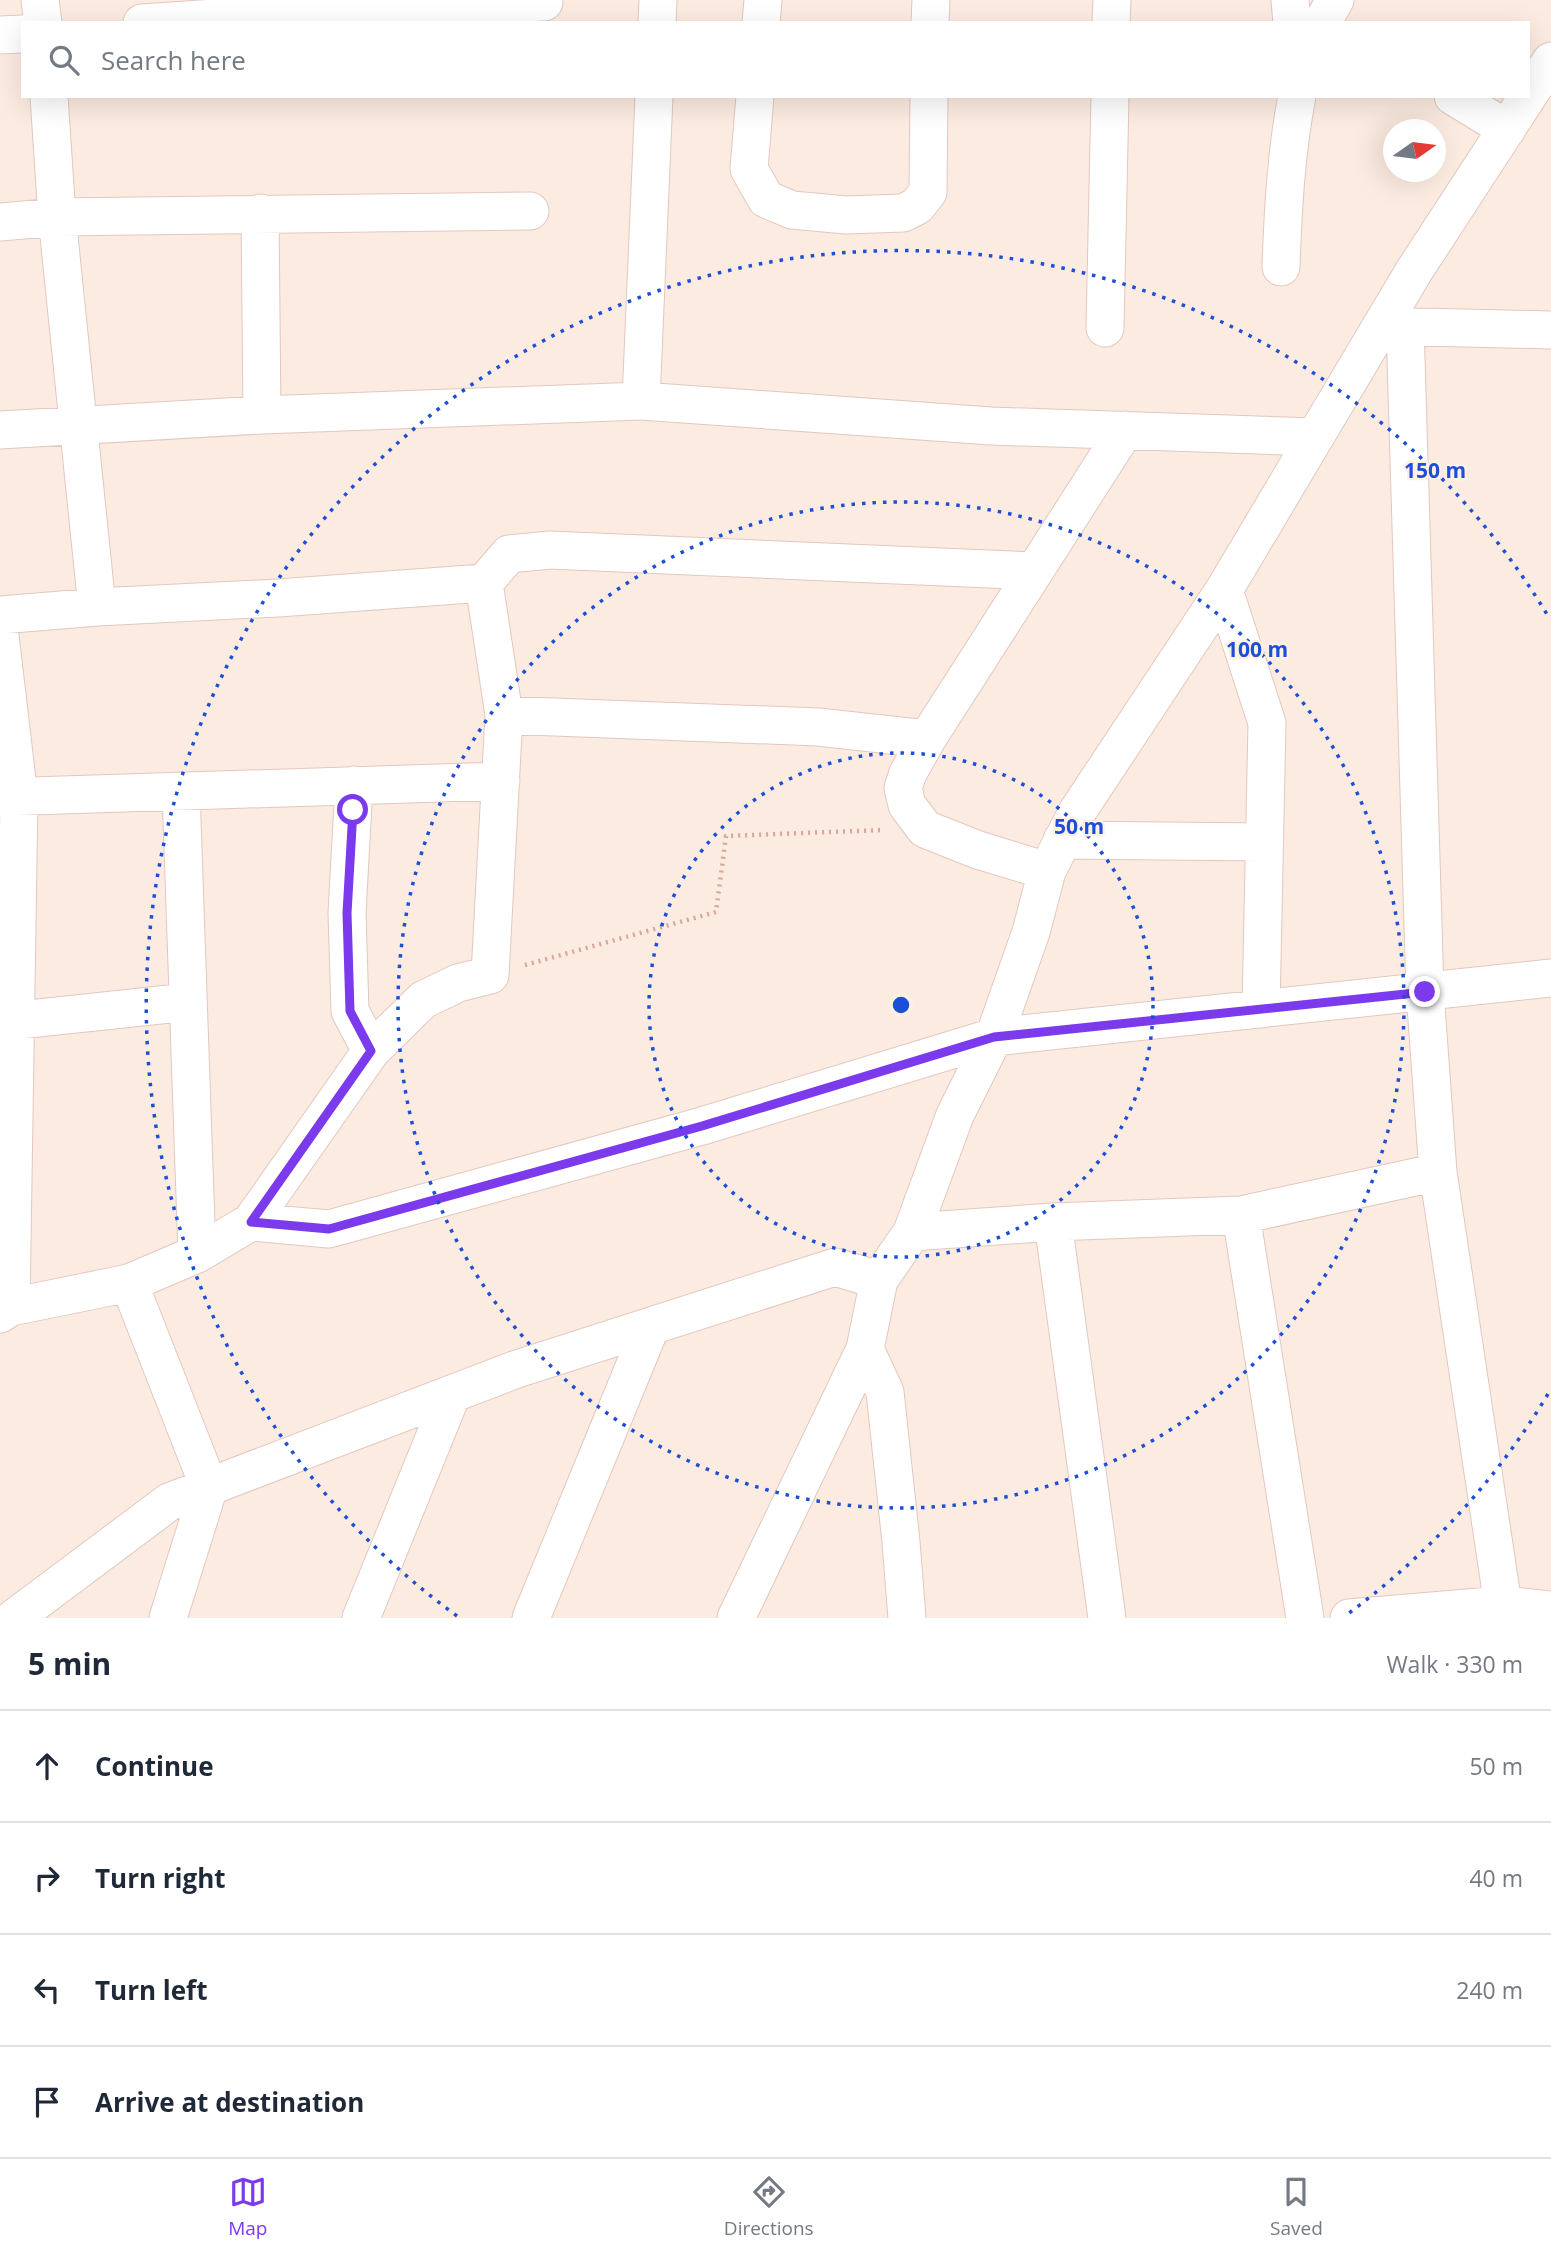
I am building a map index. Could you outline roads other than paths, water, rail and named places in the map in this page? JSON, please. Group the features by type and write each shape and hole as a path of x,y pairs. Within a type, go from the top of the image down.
{"street":[{"path":"40,0 43,21"},
{"path":"657,21 658,0"},
{"path":"761,21 763,0"},
{"path":"930,21 931,0"},
{"path":"1111,21 1112,0"},
{"path":"1290,0 1321,17"},
{"path":"172,21 544,2"},
{"path":"0,36 21,34"},
{"path":"1530,93 1551,61"},
{"path":"49,98 57,217 97,607"},
{"path":"641,401 654,98"},
{"path":"755,98 750,169 766,200 792,210 846,215 903,213 917,206 928,192 929,98"},
{"path":"1104,328 1110,98"},
{"path":"1281,267 1288,141 1297,98"},
{"path":"1456,98 1507,129"},
{"path":"736,1618 865,1349 879,1280 912,1232 955,1115 994,1037 1054,856 1077,812 1224,590 1315,437 1393,326 1414,271 1527,98"},
{"path":"0,222 57,217 530,211"},
{"path":"260,213 262,415"},
{"path":"1393,326 1551,330"},
{"path":"1393,326 1425,992 1438,1172 1503,1605"},
{"path":"0,430 262,415 641,401 991,426 1315,437"},
{"path":"1125,430 927,739 908,773 903,788 907,805 926,829 978,850 1054,856 1264,842"},
{"path":"0,615 484,583 509,554 550,550 1034,571"},
{"path":"0,636 9,797 6,1310 129,1283 197,1254 251,1222 371,1051 423,1000 458,983 490,975 504,715 484,583"},
{"path":"1224,590 1267,723 1261,1009"},
{"path":"504,715 818,727 927,739"},
{"path":"9,797 501,781"},
{"path":"354,785 347,913 350,1011 371,1051"},
{"path":"181,791 197,1254"},
{"path":"251,1222 329,1229 702,1126 994,1037 1551,978"},
{"path":"8,1022 188,1002"},
{"path":"912,1232 1053,1222 1241,1215 1438,1172"},
{"path":"1241,1215 1305,1618"},
{"path":"1053,1222 1107,1618"},
{"path":"14,1618 169,1502 517,1369 835,1267 879,1280"},
{"path":"129,1283 209,1487 168,1618"},
{"path":"531,1618 651,1326"},
{"path":"865,1349 886,1392 907,1618"},
{"path":"361,1618 453,1394"},
{"path":"1349,1618 1503,1605 1551,1610"}]}
